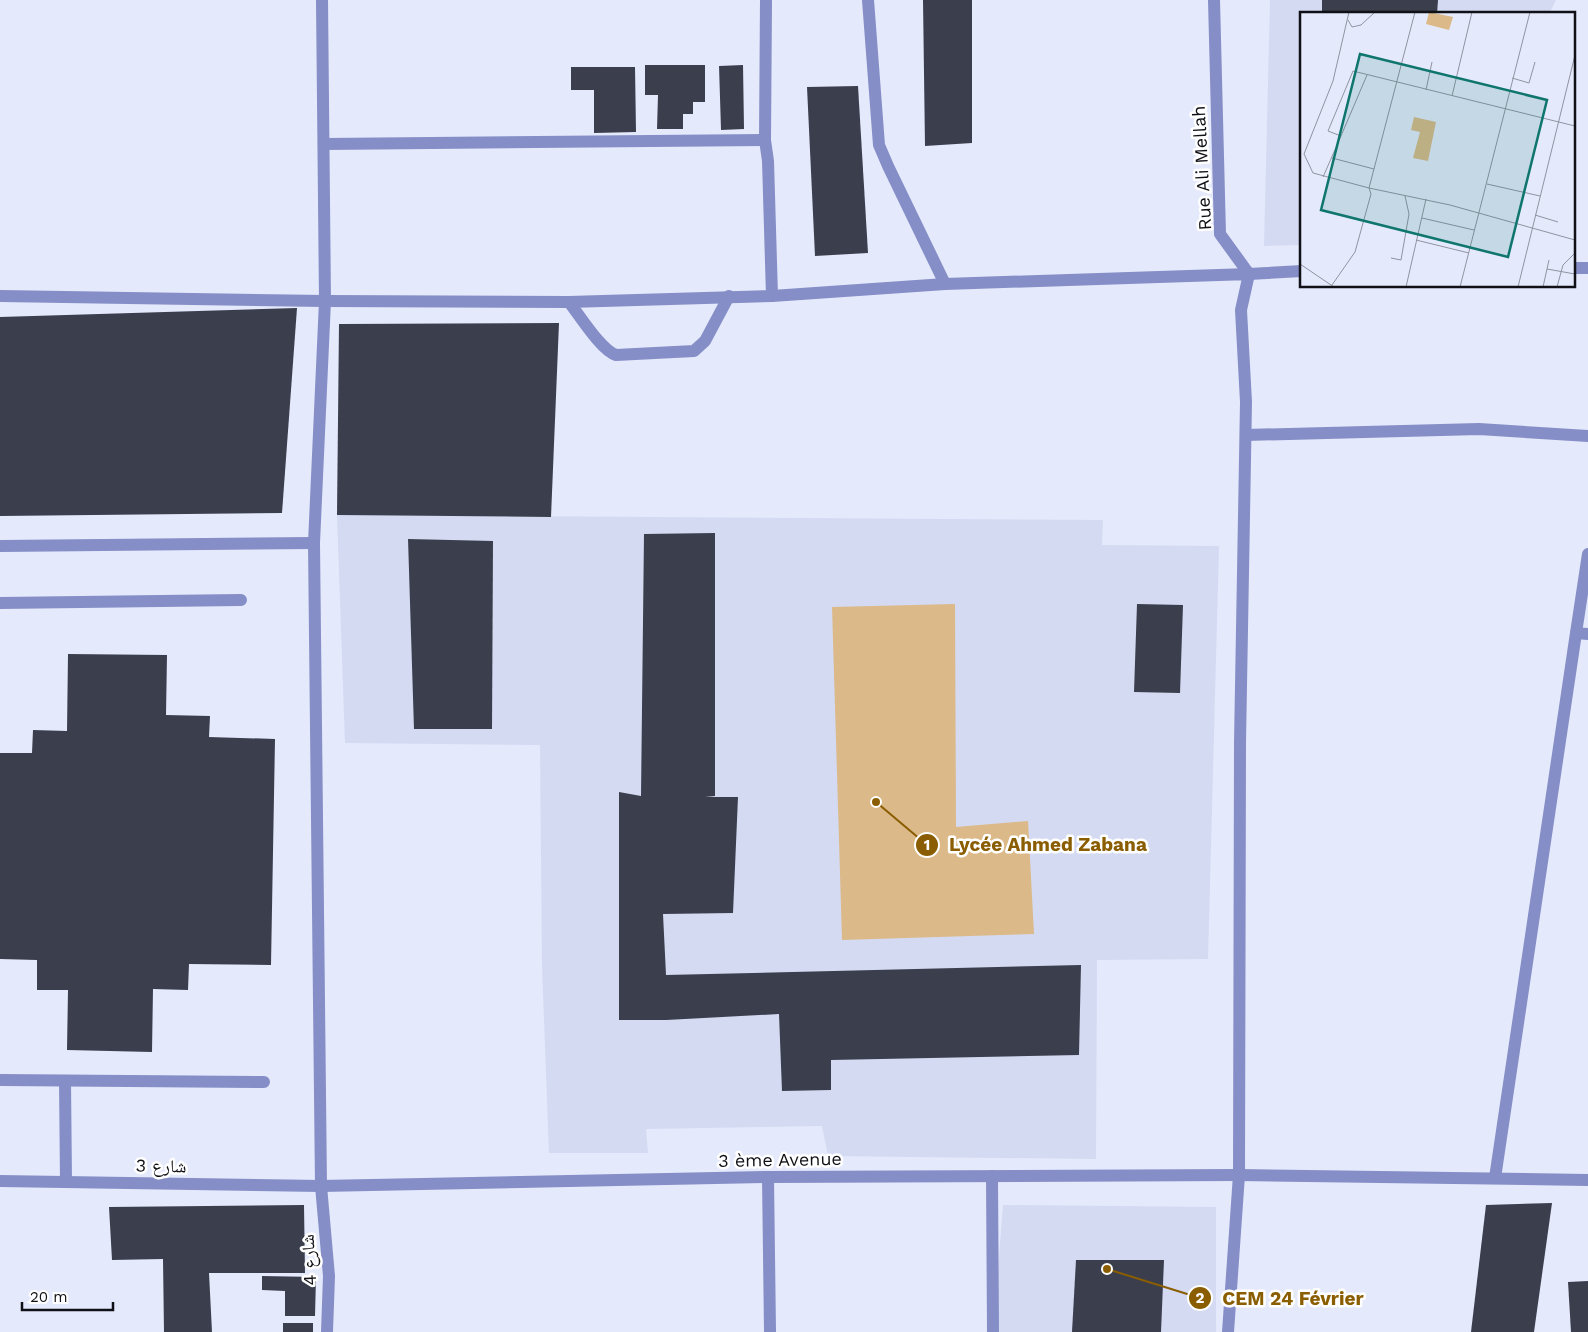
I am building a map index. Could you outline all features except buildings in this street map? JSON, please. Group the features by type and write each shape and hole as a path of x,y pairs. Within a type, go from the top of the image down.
{"street":[{"name":"شارع 4","path":"322,0 325,301 314,543 321,1186 329,1276 328,1332"},
{"path":"766,0 765,140 768,161 772,296"},
{"path":"868,0 879,145 945,284"},
{"name":"Rue Ali Mellah","path":"1214,0 1220,234 1249,274"},
{"path":"324,144 765,140"},
{"path":"0,296 325,301 569,302 772,296 945,284 1300,271"},
{"path":"1228,1332 1239,1174 1240,753 1246,435 1241,310 1249,274"},
{"path":"569,302 603,347 616,355 694,351 705,342 730,296"},
{"path":"1246,435 1479,429 1588,436"},
{"path":"0,546 314,543"},
{"path":"1495,1178 1582,634 1588,554"},
{"path":"0,603 241,600"},
{"path":"0,1080 264,1082"},
{"path":"65,1080 66,1182"},
{"name":"3 ème Avenue","path":"321,1186 768,1177 1239,1174 1588,1180"},
{"path":"992,1176 993,1332"},
{"path":"768,1177 770,1332"},
{"name":"شارع 3","path":"0,1182 321,1186"}],"shaded area":[{"path":"1270,0 1556,0 1550,12 1300,12 1300,245 1264,246"},
{"path":"337,515 1103,520 1102,545 1219,546 1208,959 1097,960 1096,1159 828,1156 822,1126 646,1129 648,1153 549,1153 542,965 540,745 345,743"},
{"path":"955,604 956,827 1028,821 1034,934 842,940 832,607"},
{"path":"1003,1205 1216,1207 1216,1332 993,1332"}],"place":[{"name":"Lycée Ahmed Zabana","path":"876,802"},
{"name":"CEM 24 Février","path":"1107,1269"}]}
